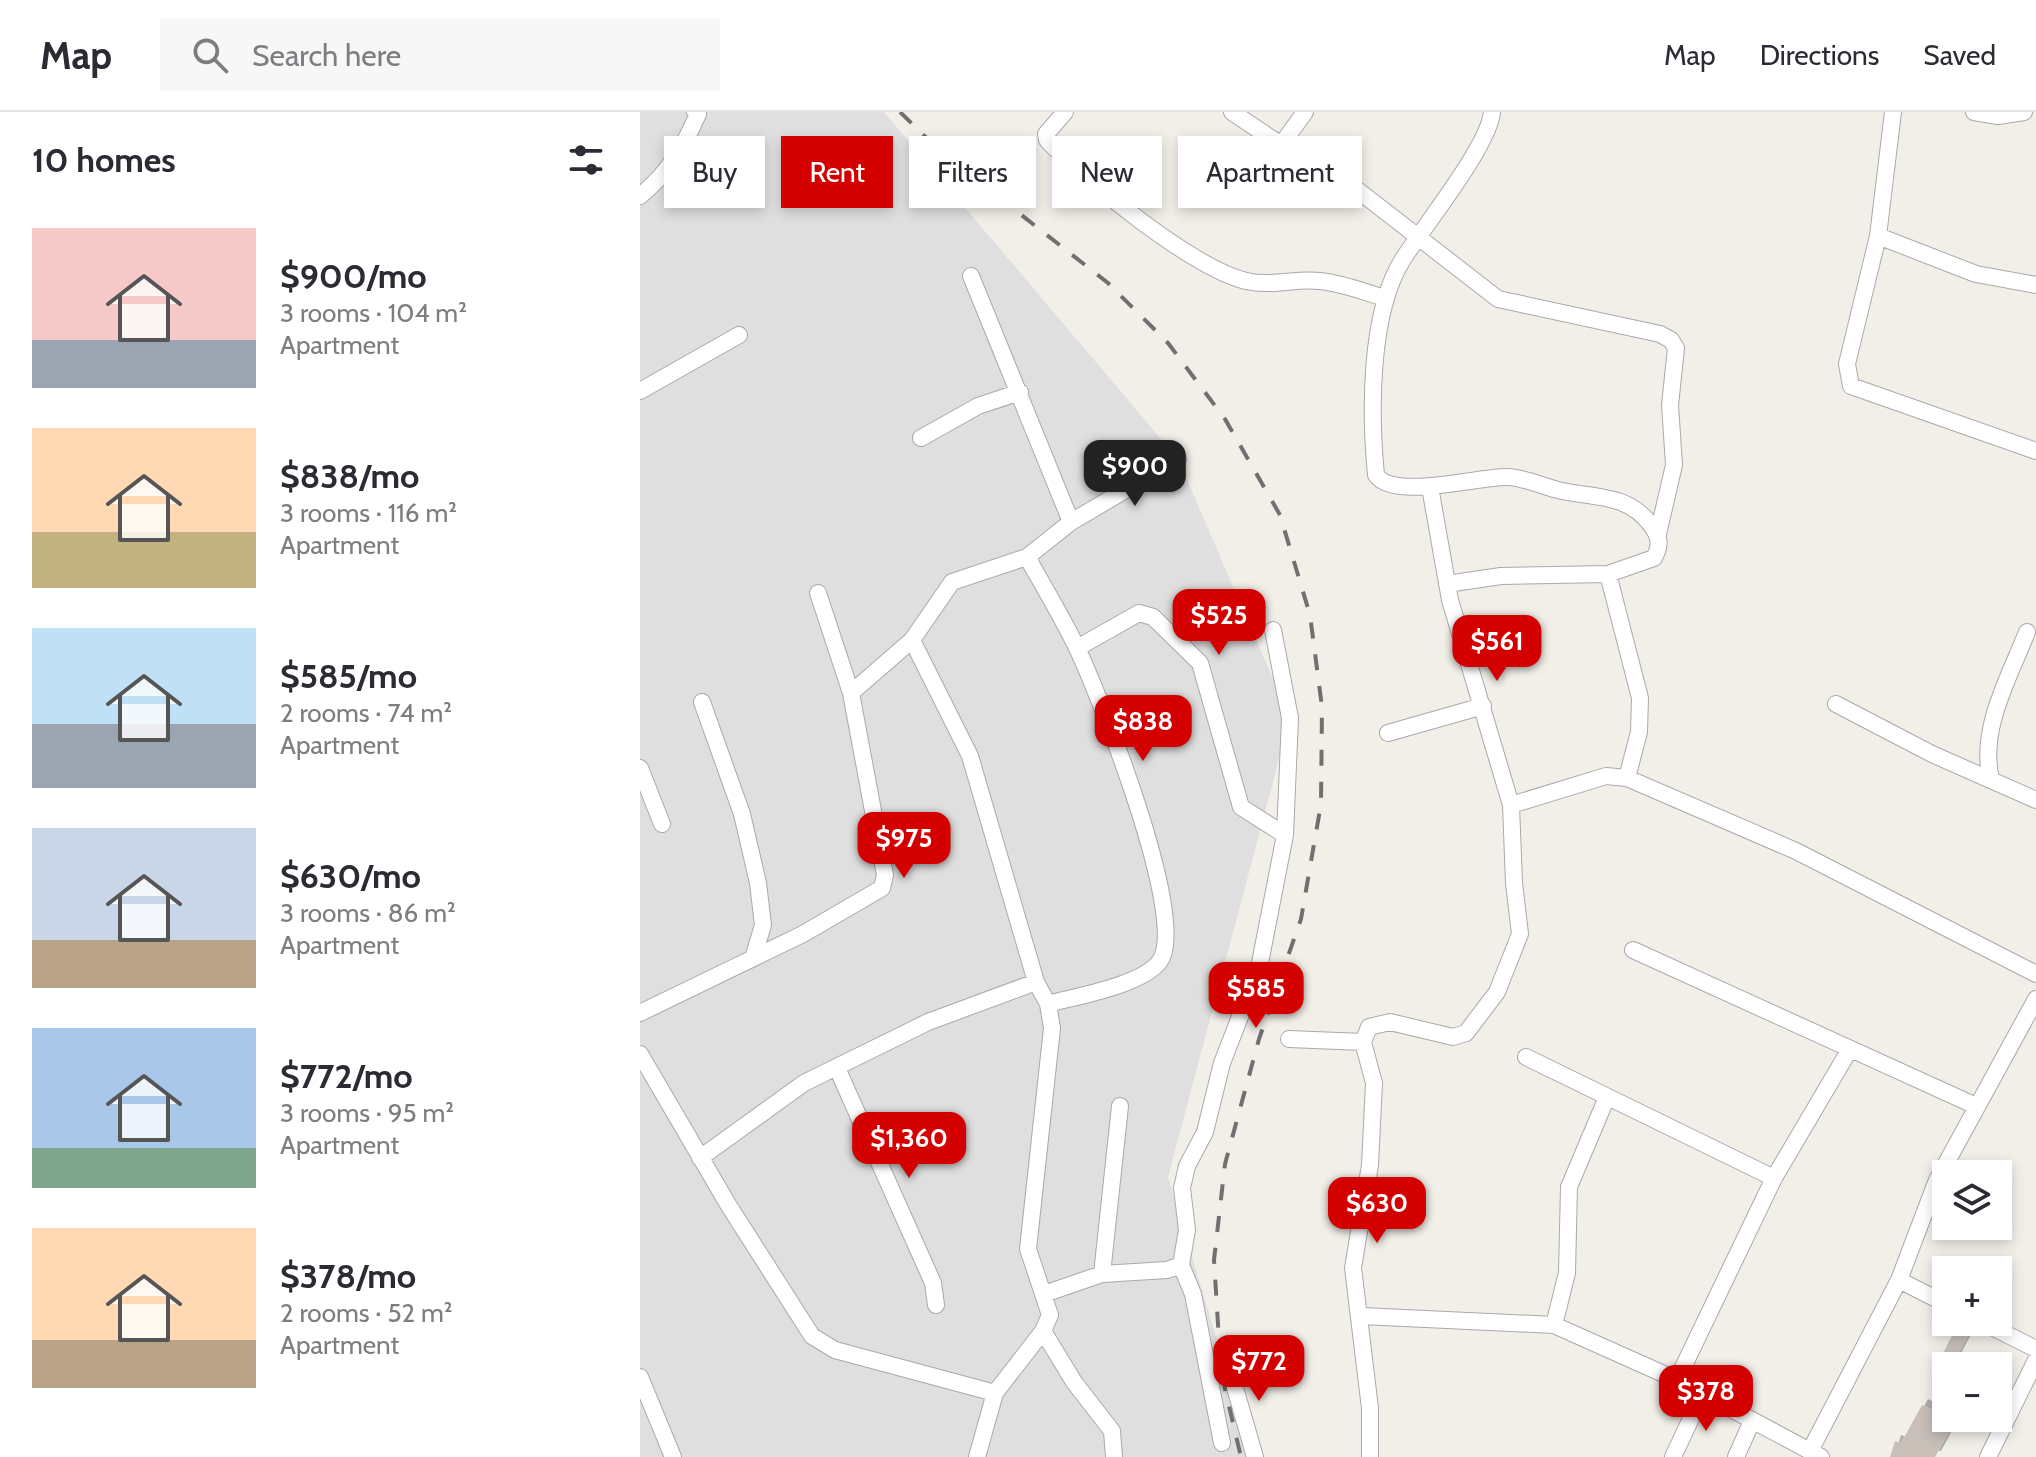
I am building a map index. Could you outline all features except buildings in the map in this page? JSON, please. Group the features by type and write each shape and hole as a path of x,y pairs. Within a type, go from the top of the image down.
{"street":[{"path":"1065,112 1046,134 1047,140 1105,192 1175,245 1242,280 1269,285 1318,281 1385,298"},
{"path":"1232,112 1268,136"},
{"path":"1288,136 1305,112"},
{"path":"1492,112 1466,166 1418,237 1385,298 1375,395 1373,440 1376,475 1388,485 1430,487 1459,481 1516,478 1563,491 1621,500 1638,509 1658,534"},
{"path":"1893,112 1878,236 1846,376 1851,386 2036,451"},
{"path":"1974,112 1998,116 2024,112"},
{"path":"640,196 665,174 677,158 698,113"},
{"path":"1362,194 1481,290 1498,299 1660,334 1671,340 1676,348 1670,405 1674,465 1658,534 1659,549 1654,558 1608,574 1501,576 1447,584"},
{"path":"1878,236 1976,274 2036,285"},
{"path":"971,276 1071,522"},
{"path":"640,391 739,335"},
{"path":"921,438 978,406 1020,392"},
{"path":"851,693 912,640 952,582 1027,557 1071,522 1178,459"},
{"path":"1370,1457 1370,1408 1362,1316 1353,1268 1370,1165 1374,1083 1363,1042 1369,1027 1390,1022 1453,1037 1466,1033 1497,992 1520,934 1514,883 1511,805 1447,584 1430,487"},
{"path":"1027,557 1077,648 1105,718 1161,879 1166,943 1161,960 1148,974 1048,1004"},
{"path":"1608,574 1640,706 1639,732 1627,778"},
{"path":"640,1013 845,912 882,888 885,875 851,693 818,593"},
{"path":"1077,648 1139,613 1153,617 1200,663 1241,807 1285,835"},
{"path":"1222,1443 1193,1294 1181,1265 1187,1230 1182,1188 1187,1166 1205,1132 1222,1063 1259,968 1285,835 1290,718 1273,630"},
{"path":"1991,779 1986,760 1989,731 2027,632"},
{"path":"912,640 970,756 1036,982 1048,1004 1052,1056 1039,1136 1028,1249 1050,1315 1043,1331 995,1393 977,1457"},
{"path":"702,702 742,814 758,883 763,925 754,955"},
{"path":"1836,704 1932,754 2036,800"},
{"path":"1388,733 1483,706"},
{"path":"640,768 662,824"},
{"path":"1511,805 1606,776 1627,778 1796,851 2036,974"},
{"path":"1633,950 1976,1106"},
{"path":"700,1158 804,1083 928,1022 1036,982"},
{"path":"1362,1316 1554,1325 1677,1380 1815,1454 1899,1280 1937,1180 2036,999"},
{"path":"1289,1039 1363,1042"},
{"path":"1677,1380 1774,1178 1850,1049"},
{"path":"640,1054 700,1158 812,1336 822,1345 995,1393"},
{"path":"1526,1057 1774,1178"},
{"path":"837,1068 933,1283 936,1305"},
{"path":"1554,1325 1567,1273 1569,1187 1607,1097"},
{"path":"1102,1274 1120,1106"},
{"path":"1044,1294 1102,1274 1167,1270 1181,1265"},
{"path":"1899,1280 1932,1297"},
{"path":"1043,1331 1074,1382 1112,1431 1114,1457"},
{"path":"2010,1336 2036,1349"},
{"path":"1227,1360 1255,1457"},
{"path":"1988,1457 2036,1360"},
{"path":"640,1377 673,1457"},
{"path":"1673,1457 1702,1395"},
{"path":"1736,1457 1752,1421"}],"shaded area":[{"path":"640,112 884,112 909,142 909,208 965,208 1178,459 1290,718 1168,1177 1252,1457 640,1457"}],"railway":[{"path":"900,112 940,151 1108,283 1168,343 1225,419 1280,515 1310,615 1322,707 1321,804 1301,919 1259,1039 1225,1164 1214,1260 1221,1372 1241,1457"}]}
